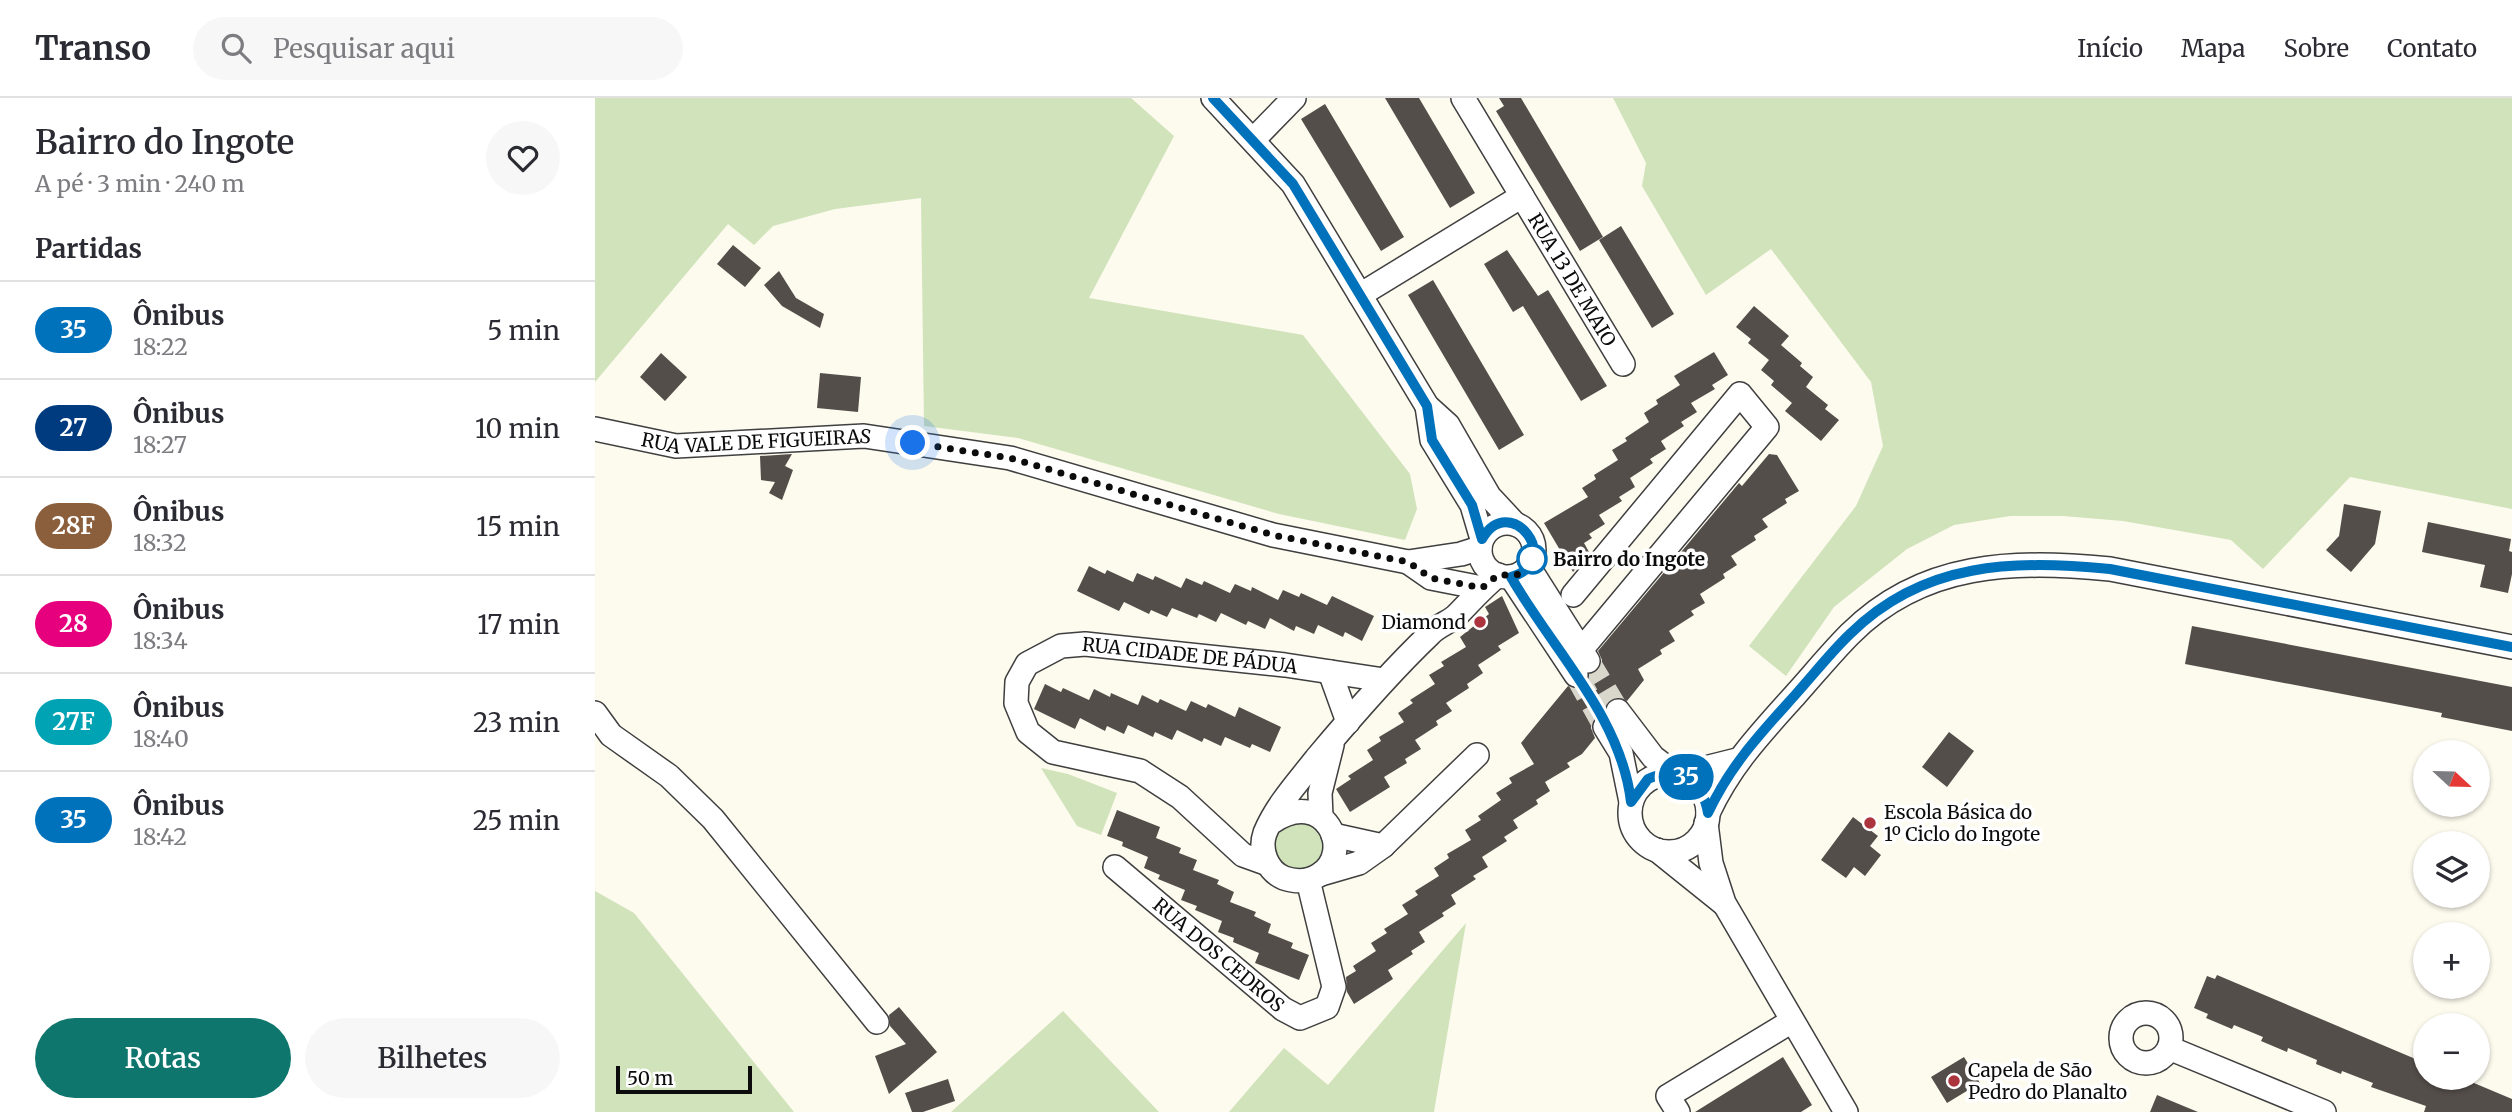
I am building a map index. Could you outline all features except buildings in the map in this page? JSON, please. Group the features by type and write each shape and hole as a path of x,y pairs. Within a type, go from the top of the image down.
{"street":[{"path":"1213,98 1293,184 1427,406 1448,425 1489,496 1515,524"},
{"path":"1253,140 1294,98"},
{"name":"RUA 13 DE MAIO","path":"1463,98 1623,363"},
{"name":"RUA 13 DE MAIO","path":"1360,295 1521,196"},
{"path":"1427,406 1432,440 1472,505 1484,565 1505,577 1582,662 1767,427 1740,394 1573,596"},
{"name":"RUA VALE DE FIGUEIRAS","path":"595,429 676,446 865,436 1010,458 1273,535 1408,562 1461,554 1481,543"},
{"path":"1477,755 1383,846 1359,863 1315,877 1285,878 1268,864 1263,850 1264,835 1290,791 1341,729 1384,680 1433,631 1454,618 1534,551 1533,543 1524,528 1515,524 1499,523 1486,532 1481,543"},
{"name":"RUA VALE DE FIGUEIRAS","path":"1408,562 1431,578 1448,583 1505,577"},
{"path":"1657,850 1670,852 1693,843 1737,760 1851,633 1884,606 1916,587 1947,576 2007,564 2054,564 2110,569 2512,647"},
{"path":"1433,631 1448,583"},
{"name":"RUA CIDADE DE PÁDUA","path":"1268,864 1243,855 1180,797 1140,771 1053,752 1028,732 1016,703 1017,682 1027,664 1061,646 1085,644 1384,680"},
{"path":"1315,877 1331,863 1335,849 1320,793 1341,729 1330,672"},
{"path":"595,713 611,735 669,776 713,820 877,1023"},
{"path":"1724,903 1637,836 1632,826 1627,773 1611,719 1653,757 1702,792 1711,863 1724,903 1846,1112"},
{"path":"1631,802 1648,779 1681,776 1737,760"},
{"path":"1272,822 1287,812 1305,810 1327,826 1383,846"},
{"name":"RUA DOS CEDROS","path":"1115,867 1283,1009 1300,1018 1327,1007 1334,987 1315,877"},
{"path":"1678,1112 1668,1096 1793,1021"},
{"path":"2169,1048 2324,1112"}],"green space":[{"path":"595,98 1131,98 1174,136 1089,298 1303,335 1410,474 1417,509 1405,540 1279,514 1018,438 924,426 921,198 835,209 773,226 754,245 728,224 595,382"},
{"path":"1613,98 2512,98 2512,509 2350,477 2263,569 2231,540 2123,521 2063,516 2010,516 1954,525 1907,549 1834,607 1786,676 1749,646 1856,506 1883,446 1871,382 1771,249 1706,295 1642,186 1646,163"},
{"path":"1041,768 1068,774 1117,793 1101,835 1077,826"},
{"path":"1300,819 1322,829 1324,861 1294,874 1274,857 1274,848 1279,832"},
{"path":"595,891 634,913 794,1112 595,1112"},
{"path":"1466,923 1434,1112 1229,1112 1284,1048 1328,1085"},
{"path":"1063,1011 1159,1112 951,1112"}],"tunnel":[{"path":"1588,661 1618,711"},
{"path":"1576,675 1605,727"}],"bus line":[{"name":"35","path":"1213,98 1293,184 1315,215 1427,406 1432,440 1472,505 1482,539 1486,532 1499,523 1515,524 1530,535 1534,551 1532,559 1523,571 1511,577 1576,675 1621,753 1631,802 1635,793 1648,779 1656,775 1675,774 1686,777 1702,792 1708,813 1737,760 1851,633 1884,606 1916,587 1958,572 2007,564 2054,564 2110,569 2214,587 2512,647"}],"place":[{"name":"Bairro do Ingote","path":"1532,559"},
{"name":"Diamond","path":"1480,622"},
{"name":"Escola Básica do 1º Ciclo do Ingote","path":"1870,823"},
{"name":"Capela de São Pedro do Planalto","path":"1954,1081"}],"route":[{"path":"913,443 1010,458 1273,535 1408,562 1431,578 1448,583 1482,588 1498,575 1517,575 1532,559"}]}
